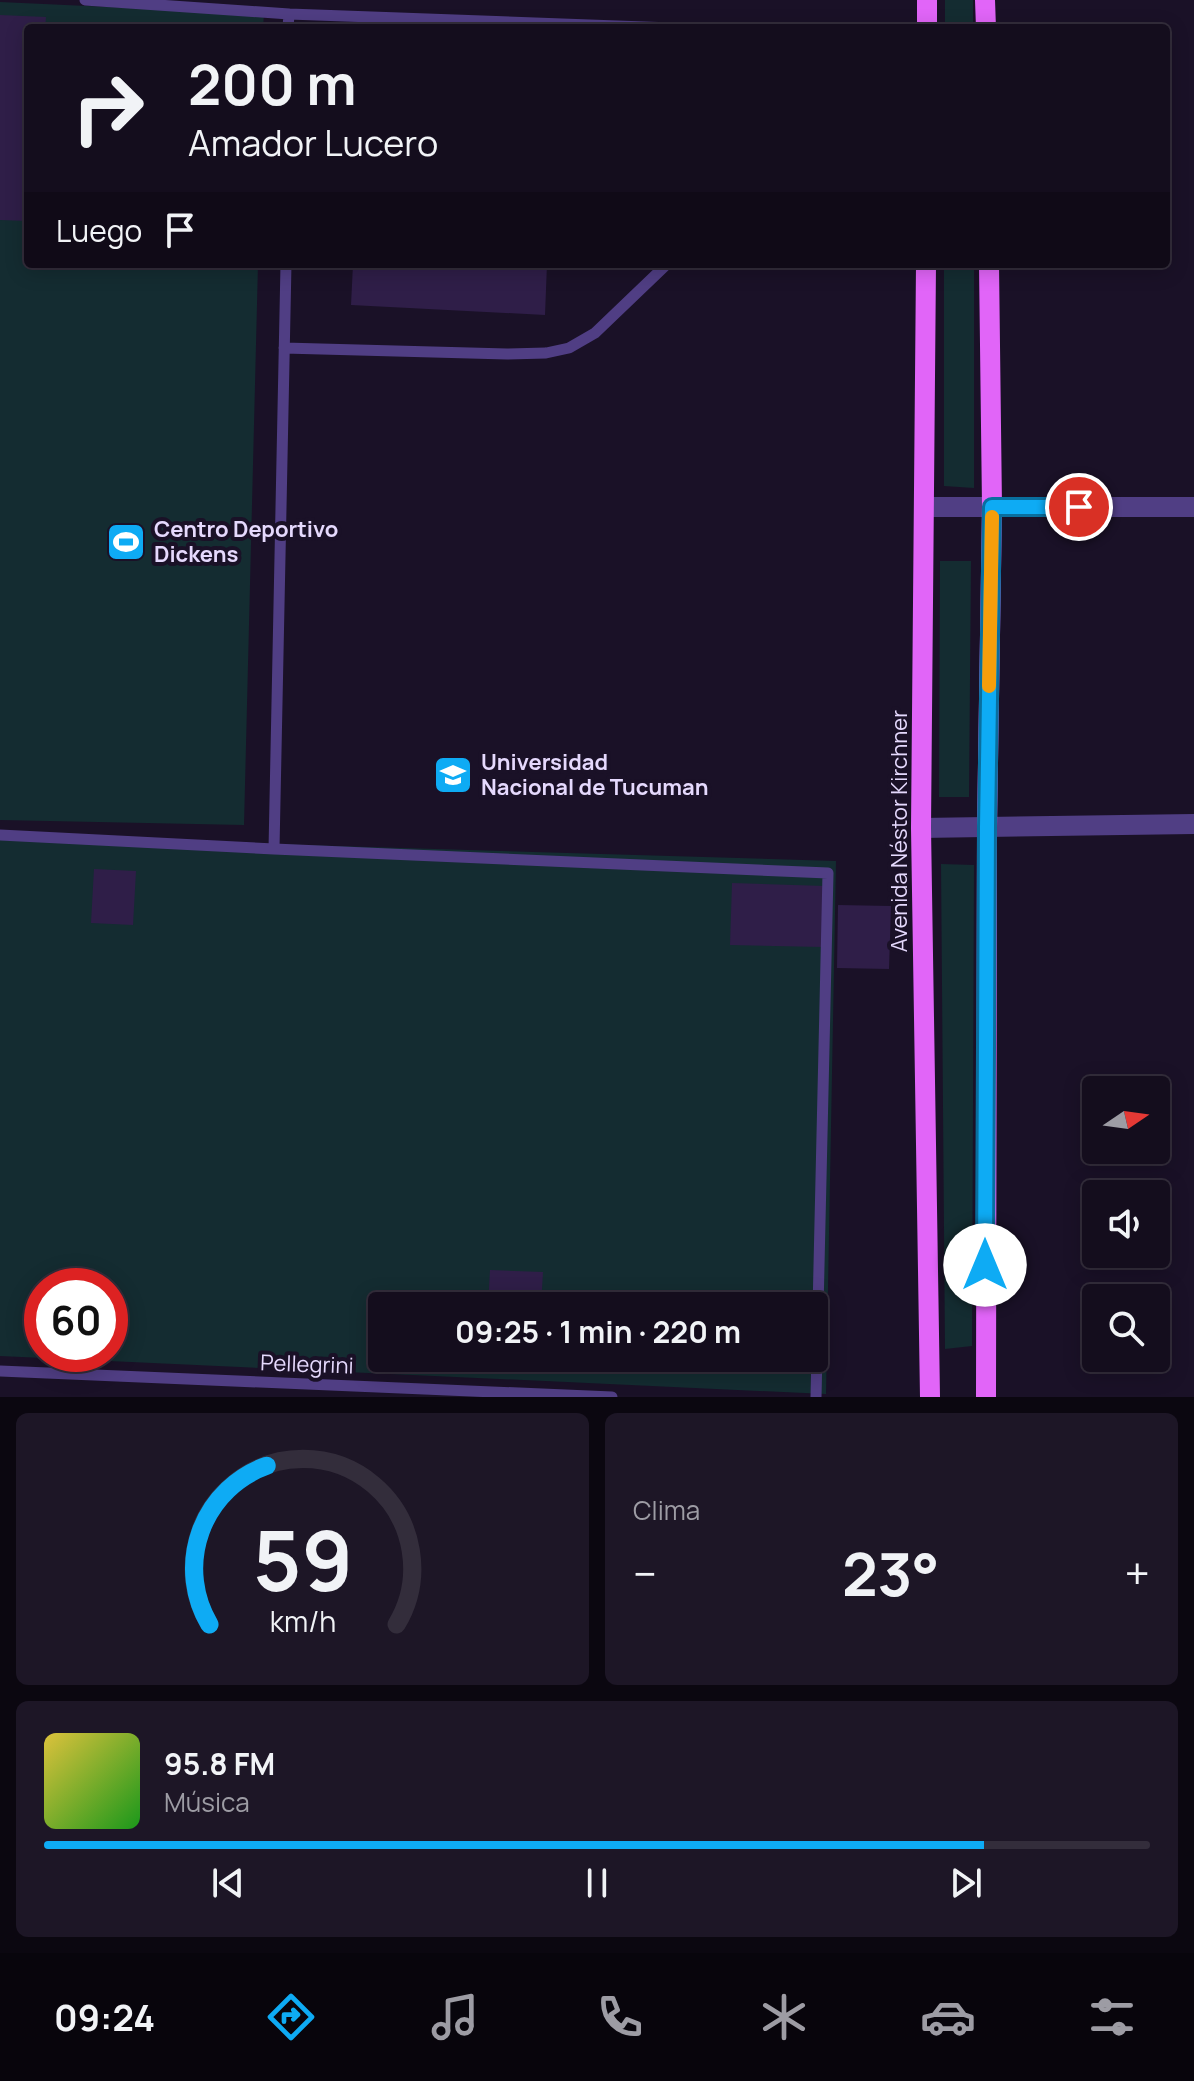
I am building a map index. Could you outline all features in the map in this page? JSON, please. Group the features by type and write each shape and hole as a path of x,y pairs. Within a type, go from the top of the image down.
{"main road":[{"path":"927,0 927,24"},
{"path":"985,0 986,24"},
{"name":"Avenida Néstor Kirchner","path":"926,268 921,828 930,1397"},
{"path":"986,1397 987,827 992,507 989,268"}],"street":[{"path":"924,507 1194,507"},
{"path":"921,828 1194,824"}],"lane":[{"path":"85,0 289,14 563,24"},
{"path":"288,24 289,14"},
{"path":"274,849 286,268"},
{"path":"284,348 546,353 569,348 595,333 663,268"},
{"path":"0,835 828,873 816,1397"},
{"name":"Pellegrini","path":"0,1371 612,1397"}],"green space":[{"path":"945,0 973,0 973,24 945,24"},
{"name":"Centro Deportivo Dickens","path":"0,2 264,14 263,24 24,24 24,268 258,268 244,825 0,820"},
{"path":"944,268 974,268 974,488 944,486"},
{"path":"940,561 971,561 969,797 939,797"},
{"path":"0,836 836,861 828,1292 368,1292 368,1372 826,1372 826,1394 128,1362 128,1268 24,1268 24,1357 0,1356"},
{"path":"941,864 974,865 972,1346 945,1349"}],"building":[{"path":"0,15 46,17 45,24 24,24 24,221 0,220"},
{"path":"353,268 547,268 545,315 351,305"},
{"path":"94,869 136,871 133,925 91,923"},
{"path":"732,883 825,886 823,947 730,945"},
{"path":"838,905 891,906 889,969 837,968"},
{"path":"490,1270 543,1272 542,1292 489,1292"}],"slow traffic":[{"path":"989,686 992,517"}],"place":[{"name":"Centro Deportivo Dickens","path":"126,542"},
{"name":"Universidad Nacional de Tucuman","path":"453,775"}],"route":[{"path":"985,1265 992,507 1079,507"}]}
